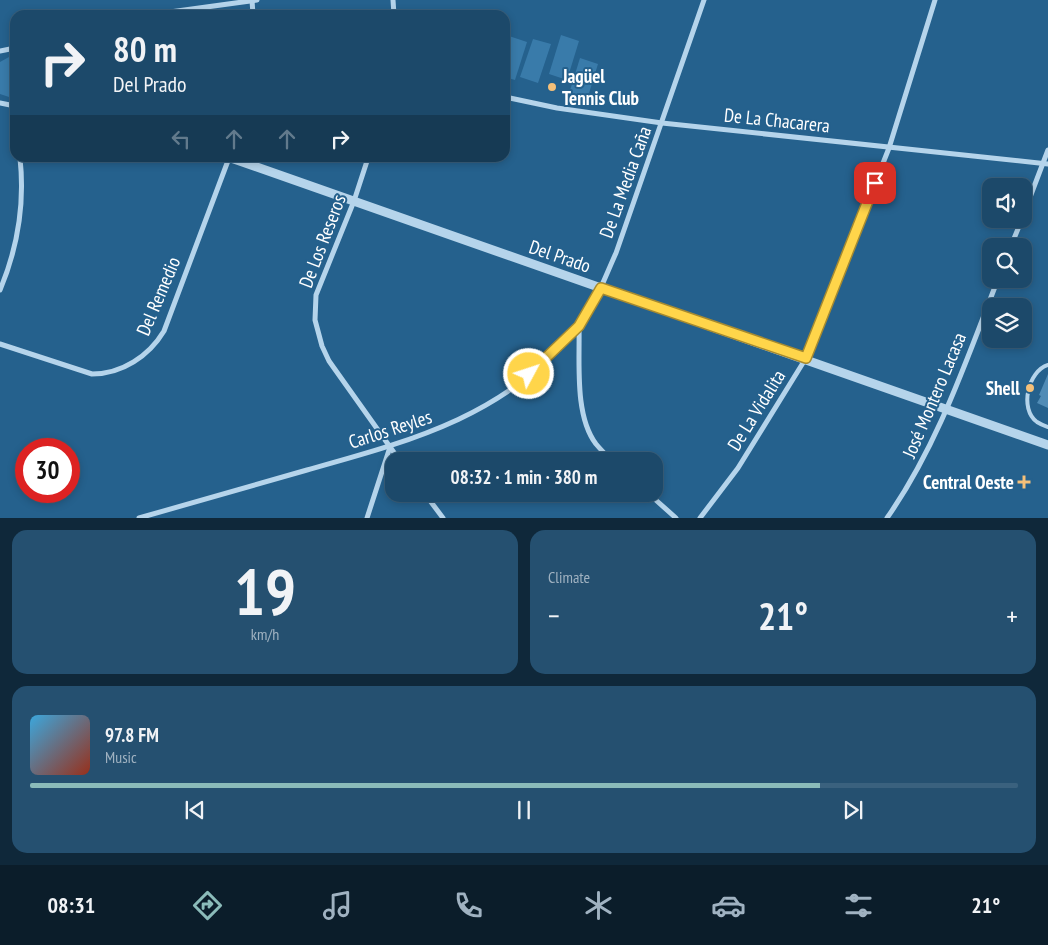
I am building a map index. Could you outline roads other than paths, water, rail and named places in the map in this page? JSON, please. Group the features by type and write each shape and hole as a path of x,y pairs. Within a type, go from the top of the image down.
{"street":[{"path":"183,10 257,0"},
{"name":"De La Media Caña","path":"601,288 662,123 704,0"},
{"name":"De La Vidalita","path":"700,518 738,468 806,358 889,148 935,0"},
{"name":"De La Chacarera","path":"510,98 557,108 662,123 1046,164"},
{"path":"1032,195 1046,164 1048,150"},
{"path":"0,290 18,236 22,192 20,162"},
{"name":"Del Remedio","path":"0,344 92,374 103,374 121,369 141,358 152,349 164,331 228,162"},
{"name":"Del Prado","path":"242,162 806,358 1048,445"},
{"name":"De Los Reseros","path":"367,162 354,201 316,295 315,320 322,346 329,361 394,452"},
{"name":"Carlos Reyles","path":"139,518 390,447 456,422 503,396 542,364 579,326 601,288"},
{"name":"José Montero Lacasa","path":"887,518 921,465 947,409 994,288"},
{"path":"579,326 580,391 585,421 596,444 604,452"},
{"path":"367,518 390,447"},
{"path":"431,502 443,518"},
{"path":"658,502 676,518"}],"lane":[{"path":"1048,365 1036,372 1028,394 1030,414 1037,422 1048,427"}],"place":[{"name":"Jagüel Tennis Club","path":"552,87"},
{"name":"Shell","path":"1030,388"},
{"name":"Central Oeste","path":"1024,482"}]}
